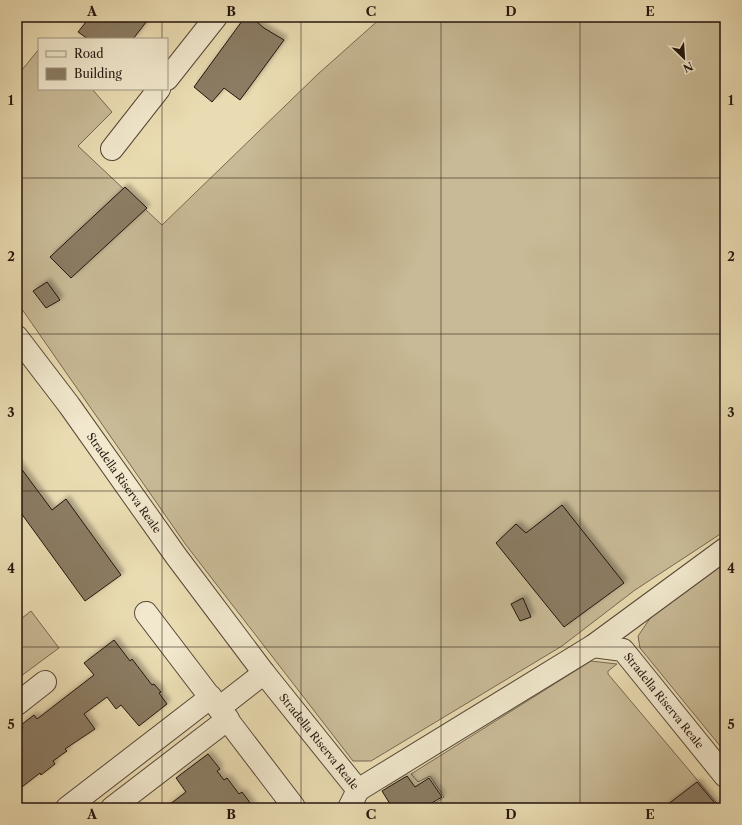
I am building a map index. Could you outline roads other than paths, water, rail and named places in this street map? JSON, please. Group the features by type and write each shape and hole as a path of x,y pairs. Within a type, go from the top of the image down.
{"street":[{"path":"168,78 216,17"},
{"path":"112,148 158,90"},
{"name":"Stradella Riserva Reale","path":"17,336 69,405 176,556 264,673 354,799 593,646 623,650 725,776"},
{"path":"593,646 725,550"},
{"path":"146,613 294,807 292,808"},
{"path":"67,808 219,708 264,673"},
{"path":"17,704 46,682"},
{"path":"112,808 219,708"}]}
